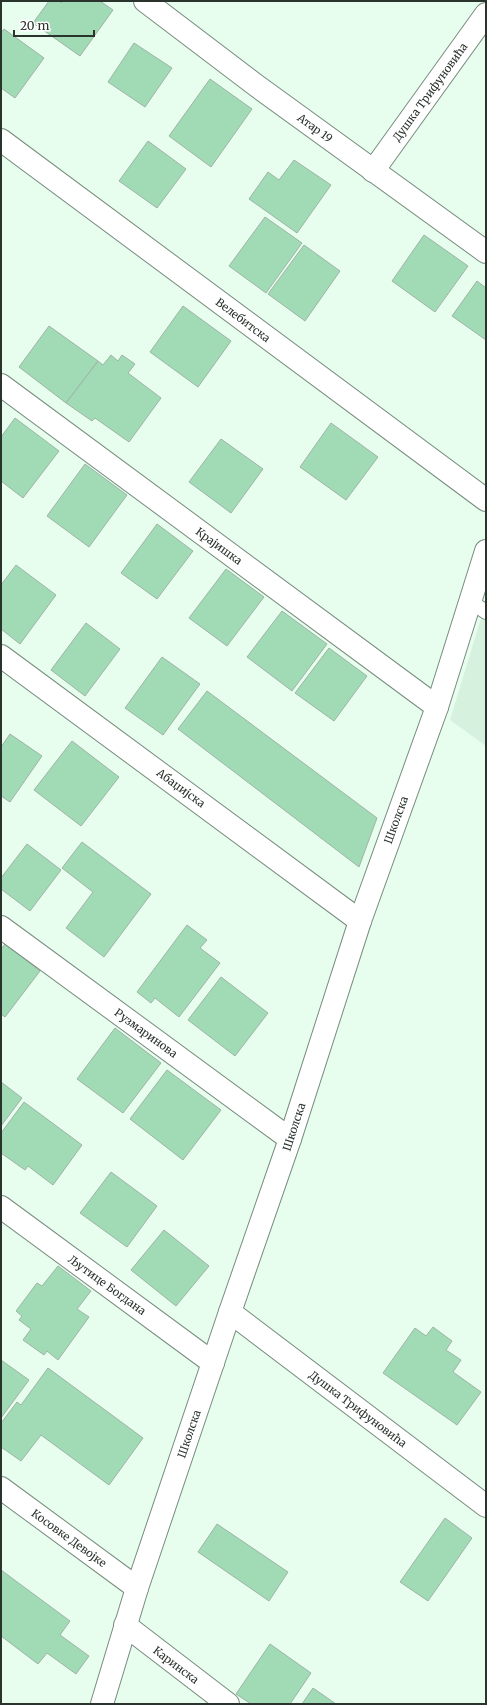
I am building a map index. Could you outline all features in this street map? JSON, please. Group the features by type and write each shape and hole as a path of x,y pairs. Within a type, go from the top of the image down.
{"street":[{"name":"Атар 19","path":"151,3 257,86 486,252"},
{"name":"Душка Трифуновића","path":"374,171 486,14"},
{"name":"Велебитска","path":"1,140 486,500"},
{"name":"Крајишка","path":"1,385 437,707"},
{"name":"Школска","path":"102,1704 137,1588 290,1139 360,921 437,707 478,606 486,551"},
{"name":"Абаџијска","path":"1,656 360,921"},
{"name":"Рузмаринова","path":"1,927 290,1139"},
{"name":"Љутице Богдана","path":"1,1206 213,1363"},
{"name":"Душка Трифуновића","path":"230,1312 486,1506"},
{"name":"Косовке Девојке","path":"1,1488 137,1588"},
{"name":"Каринска","path":"125,1626 228,1704"}],"shaded area":[{"path":"486,602 486,746 450,720"}],"building":[{"path":"49,1 59,1 61,3 62,1 100,1 113,10 80,56 33,23"},
{"path":"4,29 44,58 15,98 1,88 1,33"},
{"path":"134,43 172,68 145,107 108,82"},
{"path":"210,79 252,109 211,167 169,136"},
{"path":"148,141 186,169 157,208 119,181"},
{"path":"294,160 331,185 297,233 249,199 268,172 279,180"},
{"path":"265,217 302,243 266,293 229,266"},
{"path":"424,235 468,266 435,312 392,281"},
{"path":"304,245 340,271 305,321 268,294"},
{"path":"477,281 486,288 486,340 452,316"},
{"path":"183,306 231,341 198,387 150,352"},
{"path":"49,326 98,361 66,403 19,367"},
{"path":"111,355 118,361 122,355 135,364 128,373 161,398 129,442 95,418 92,421 66,403 98,361 103,365"},
{"path":"15,418 59,451 23,498 1,481 1,437"},
{"path":"331,423 378,457 346,500 300,467"},
{"path":"221,439 263,469 231,513 189,482"},
{"path":"85,464 127,495 89,547 47,516"},
{"path":"157,524 193,551 157,599 121,573"},
{"path":"16,565 56,595 20,644 1,629 1,585"},
{"path":"226,569 264,597 227,646 189,618"},
{"path":"282,611 327,644 292,691 247,657"},
{"path":"86,623 120,649 85,696 51,670"},
{"path":"329,648 367,676 334,721 295,693"},
{"path":"162,657 200,684 163,735 125,708"},
{"path":"207,691 377,818 359,867 178,729"},
{"path":"10,734 42,756 10,802 1,796 1,747"},
{"path":"72,741 119,777 81,826 34,790"},
{"path":"82,842 151,894 104,957 66,928 93,892 62,868"},
{"path":"27,844 61,870 30,911 1,889 1,878"},
{"path":"187,925 207,940 200,948 220,963 179,1017 155,998 151,1003 137,992"},
{"path":"5,944 40,971 5,1017 1,1014 1,949"},
{"path":"221,977 268,1013 235,1056 188,1020"},
{"path":"115,1028 161,1063 123,1113 77,1079"},
{"path":"167,1070 221,1110 183,1160 130,1119"},
{"path":"1,1082 22,1098 1,1126"},
{"path":"24,1102 82,1145 53,1185 28,1166 25,1170 1,1153 1,1133"},
{"path":"111,1172 157,1206 127,1247 80,1213"},
{"path":"164,1230 209,1266 176,1306 131,1270"},
{"path":"58,1266 91,1291 77,1309 89,1317 58,1360 47,1351 44,1355 23,1340 31,1329 19,1320 22,1316 16,1311 37,1283 42,1286"},
{"path":"433,1327 452,1341 446,1350 461,1360 453,1372 481,1392 457,1425 383,1373 415,1328 426,1336"},
{"path":"1,1360 29,1380 1,1418"},
{"path":"48,1368 143,1438 109,1485 41,1435 21,1461 1,1447 1,1423 17,1402 21,1405"},
{"path":"445,1518 472,1538 428,1601 400,1582"},
{"path":"217,1524 288,1572 269,1601 198,1552"},
{"path":"1,1570 70,1621 60,1635 89,1656 76,1674 47,1653 38,1664 1,1636"},
{"path":"270,1644 311,1673 290,1704 251,1704 236,1694"},
{"path":"313,1688 336,1704 302,1704"}]}
